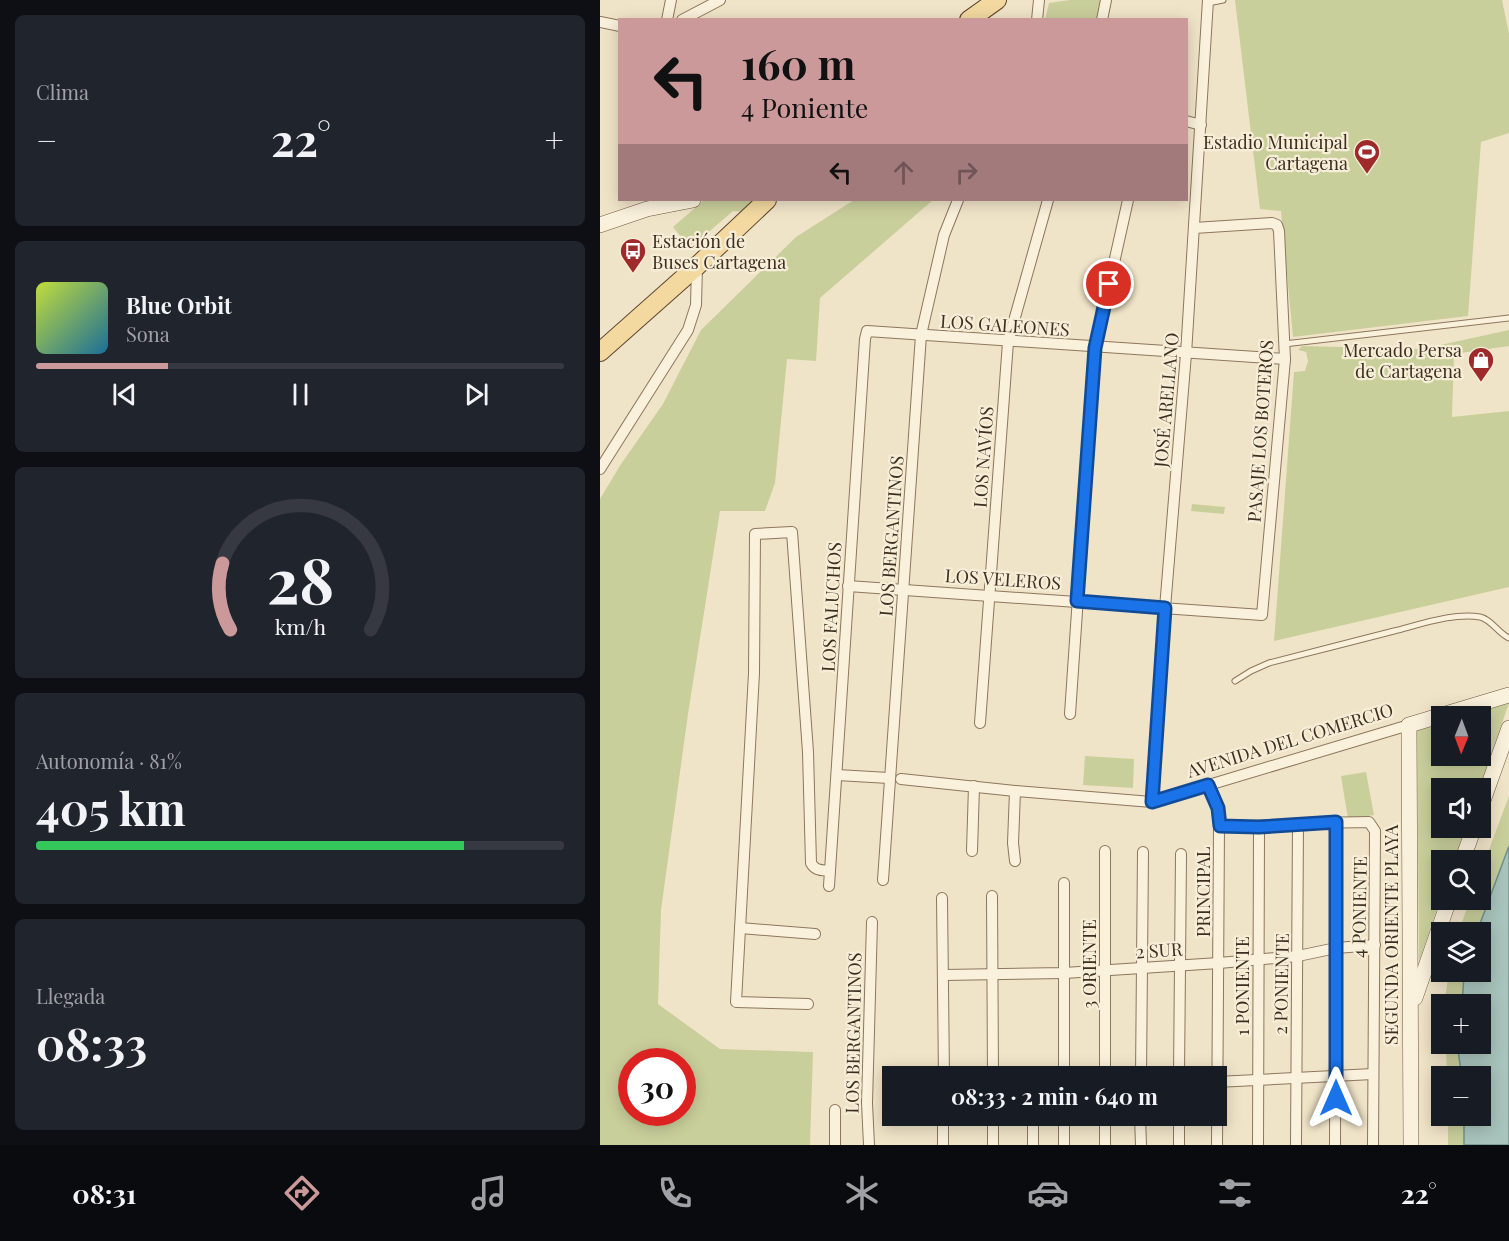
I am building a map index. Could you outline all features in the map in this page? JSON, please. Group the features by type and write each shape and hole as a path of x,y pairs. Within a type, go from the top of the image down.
{"main road":[{"path":"972,18 997,0"},
{"path":"600,352 766,201"}],"street":[{"path":"667,18 671,0"},
{"path":"686,18 720,0"},
{"path":"1037,18 1039,0"},
{"path":"1102,18 1106,0"},
{"name":"JOSÉ ARELLANO","path":"1152,802 1186,354 1208,2"},
{"path":"600,22 618,26"},
{"path":"1188,122 1201,125"},
{"path":"600,225 647,209 688,201"},
{"name":"LOS BERGANTINOS","path":"883,880 921,335 944,235 958,201"},
{"name":"LOS NAVÍOS","path":"980,723 1008,342 1048,201"},
{"path":"1070,714 1095,348 1128,201"},
{"name":"PASAJE LOS BOTEROS","path":"1194,228 1272,223 1277,225 1284,359 1262,615"},
{"path":"600,469 688,330 697,298 697,266"},
{"name":"LOS GALEONES","path":"867,331 1284,359"},
{"name":"LOS FALUCHOS","path":"829,886 864,339 867,331"},
{"path":"808,1004 736,1002 754,673 755,534 792,532 808,752 811,863 818,870 830,871"},
{"name":"LOS VELEROS","path":"848,586 1262,615"},
{"name":"AVENIDA DEL COMERCIO","path":"901,778 1015,791 1152,802 1509,695"},
{"name":"SEGUNDA ORIENTE PLAYA","path":"1409,725 1412,1145"},
{"path":"1491,778 1509,728"},
{"path":"837,775 889,778"},
{"name":"PRINCIPAL","path":"1208,785 1218,808 1220,826 1217,1066"},
{"path":"972,851 974,786"},
{"path":"1015,791 1013,843 1015,861"},
{"path":"1335,1145 1336,822"},
{"name":"4 PONIENTE","path":"1220,826 1259,827 1298,823 1369,822 1375,831 1373,1145"},
{"name":"2 PONIENTE","path":"1296,1145 1298,823"},
{"name":"1 PONIENTE","path":"1258,1145 1259,827"},
{"name":"3 ORIENTE","path":"1105,851 1105,1066"},
{"path":"1140,1066 1143,852"},
{"path":"1179,1066 1181,854"},
{"path":"1064,883 1064,1066"},
{"path":"942,897 944,1066"},
{"path":"992,897 993,1066"},
{"path":"1411,1009 1446,910"},
{"name":"LOS BERGANTINOS","path":"869,1145 867,1103 872,922"},
{"path":"740,928 815,934"},
{"name":"2 SUR","path":"944,975 1064,973 1179,966 1298,956 1335,948 1375,945"},
{"path":"1227,1082 1373,1074"},
{"path":"835,1145 836,1110"},
{"path":"943,1145 944,1126"},
{"path":"993,1126 993,1145"},
{"path":"1033,1126 1033,1145"},
{"path":"1064,1126 1064,1145"},
{"path":"1105,1126 1105,1145"},
{"path":"1140,1126 1141,1145"},
{"path":"1179,1126 1179,1145"},
{"name":"PRINCIPAL","path":"1218,1126 1218,1145"}],"lane":[{"path":"1208,2 1223,0"},
{"path":"1284,344 1509,318"},
{"path":"1235,681 1269,663 1428,622 1456,617 1482,617 1489,621 1498,632 1509,638"}],"green space":[{"path":"1070,0 1104,0 1099,18 1045,18 1049,3"},
{"name":"Estadio Municipal Cartagena","path":"1235,0 1502,0 1509,34 1509,133 1481,142 1468,316 1293,337 1281,211 1260,209"},
{"path":"703,201 752,201 746,212 733,211 690,248 673,227"},
{"path":"852,201 932,201 820,298 816,361 787,359 775,483 765,511 720,511 688,714 661,910 658,1004 720,1049 813,1052 810,1145 600,1145 600,499 621,464 663,404 701,330 796,237"},
{"path":"1509,330 1509,346 1454,354 1452,417 1509,411 1509,587 1274,641 1294,372 1305,371 1308,361 1306,352 1298,350 1302,346 1422,349"},
{"path":"1192,504 1225,507 1224,514 1191,511"},
{"path":"1509,703 1491,755 1491,708"},
{"path":"1431,726 1431,766 1487,766 1483,778 1431,778 1431,838 1462,838 1458,850 1431,850 1431,910 1437,910 1419,962 1417,731"},
{"path":"1085,756 1134,759 1133,788 1083,785"},
{"path":"1366,772 1374,815 1348,819 1341,776"},
{"path":"1509,796 1509,1145 1448,1145 1448,1126 1491,1126 1491,1066 1447,1066 1446,1054 1491,1054 1491,994 1446,994 1447,982 1491,982 1491,922 1462,922 1466,910 1491,910 1491,850 1489,850"}],"water":[{"path":"1509,846 1509,1145 1464,1145 1464,1126 1491,1126 1491,1066 1460,1066 1459,1054 1491,1054 1491,994 1463,994 1464,982 1491,982 1491,922 1481,922 1485,910 1491,910 1491,894"}],"place":[{"name":"Estadio Municipal Cartagena","path":"1367,175"},
{"name":"Estación de Buses Cartagena","path":"633,274"},
{"name":"Mercado Persa de Cartagena","path":"1481,383"}],"route":[{"path":"1109,284 1095,348 1077,601 1165,608 1152,802 1208,785 1218,808 1220,826 1259,827 1336,822 1336,1098"}]}
